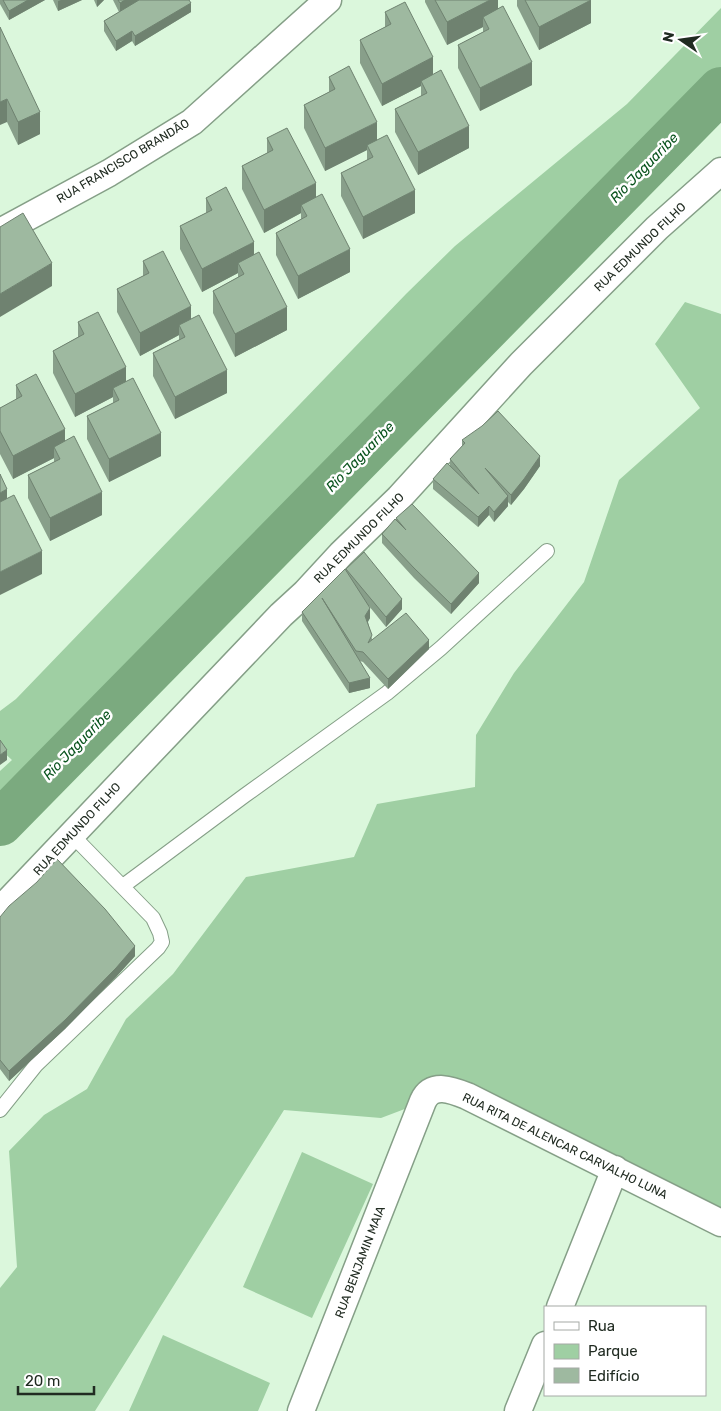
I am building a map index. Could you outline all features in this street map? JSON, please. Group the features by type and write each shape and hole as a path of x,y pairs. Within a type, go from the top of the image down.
{"street":[{"name":"RUA FRANCISCO BRANDÃO","path":"0,232 108,173 192,122 328,0"},
{"name":"RUA EDMUNDO FILHO","path":"0,910 281,615 305,593 340,554 399,498 521,364 657,228 721,171"},
{"name":"RUA RITA DE ALENCAR CARVALHO LUNA","path":"418,1113 428,1093 433,1090 451,1090 467,1096 721,1223"},
{"name":"RUA BENJAMIN MAIA","path":"301,1411 418,1113"},
{"path":"560,1306 614,1169"},
{"path":"518,1411 544,1347"}],"lane":[{"path":"123,886 387,693 441,648 547,551"},
{"path":"0,1110 36,1065 94,1011 162,942 160,933 152,918 72,835"}],"green space":[{"path":"721,8 721,112 490,336 0,838 0,771 12,760 0,749 0,711 16,699 406,294 455,246 627,104"},
{"path":"685,302 721,314 721,1211 439,1096 381,1118 284,1110 95,1411 0,1411 0,1288 17,1267 9,1151 44,1115 87,1089 126,1019 173,974 246,877 354,857 377,804 475,787 476,735 514,673 584,582 619,480 700,408 655,344"},
{"path":"302,1152 373,1184 312,1318 243,1287"},
{"path":"163,1335 270,1383 258,1411 129,1411"}],"building":[{"path":"3,0 28,0 9,11"},
{"path":"139,0 189,0 191,3 135,36 132,31 116,41 104,21"},
{"path":"435,0 490,0 447,22"},
{"path":"525,0 591,0 539,27"},
{"path":"405,2 433,57 382,84 360,40 391,24 385,12"},
{"path":"503,6 532,62 480,88 458,45 489,29 483,17"},
{"path":"0,27 40,112 18,122 7,99 0,102"},
{"path":"349,66 377,122 325,148 304,105 335,89 329,77"},
{"path":"441,70 469,126 418,152 395,109 427,93 421,81"},
{"path":"287,128 316,183 264,210 242,166 273,150 267,138"},
{"path":"387,135 415,190 363,217 341,173 373,157 367,145"},
{"path":"226,187 254,242 202,269 180,226 212,210 206,198"},
{"path":"322,194 350,249 298,276 276,233 307,216 301,205"},
{"path":"23,213 52,263 0,294 0,227"},
{"path":"163,251 191,306 140,333 117,289 149,273 143,261"},
{"path":"259,252 287,307 235,334 213,291 244,274 238,263"},
{"path":"98,312 126,367 75,394 53,351 84,334 78,322"},
{"path":"199,315 227,370 175,397 153,353 185,337 179,325"},
{"path":"36,374 65,429 13,456 0,431 0,408 22,396 16,385"},
{"path":"133,378 161,433 109,459 87,416 119,400 113,388"},
{"path":"498,411 540,456 511,495 485,468 508,496 494,512 489,506 478,517 433,479 447,463 479,494 450,459 465,443 462,440 482,426"},
{"path":"74,436 102,492 50,518 28,475 60,459 54,447"},
{"path":"0,474 7,489 0,493"},
{"path":"14,495 42,551 0,572 0,502"},
{"path":"412,504 479,573 451,604 382,534 395,519 406,530 396,518"},
{"path":"364,552 402,599 386,617 346,569"},
{"path":"345,569 370,608 365,616 372,635 368,643 406,613 429,640 388,679 363,652 356,651 322,598 370,678 349,683 302,612"},
{"path":"0,740 7,750 0,755"},
{"path":"57,859 105,909 135,946 65,1020 9,1071 0,1060 0,917 9,906 37,882"}],"waterway":[{"name":"Rio Jaguaribe","path":"0,823 721,90"}]}
